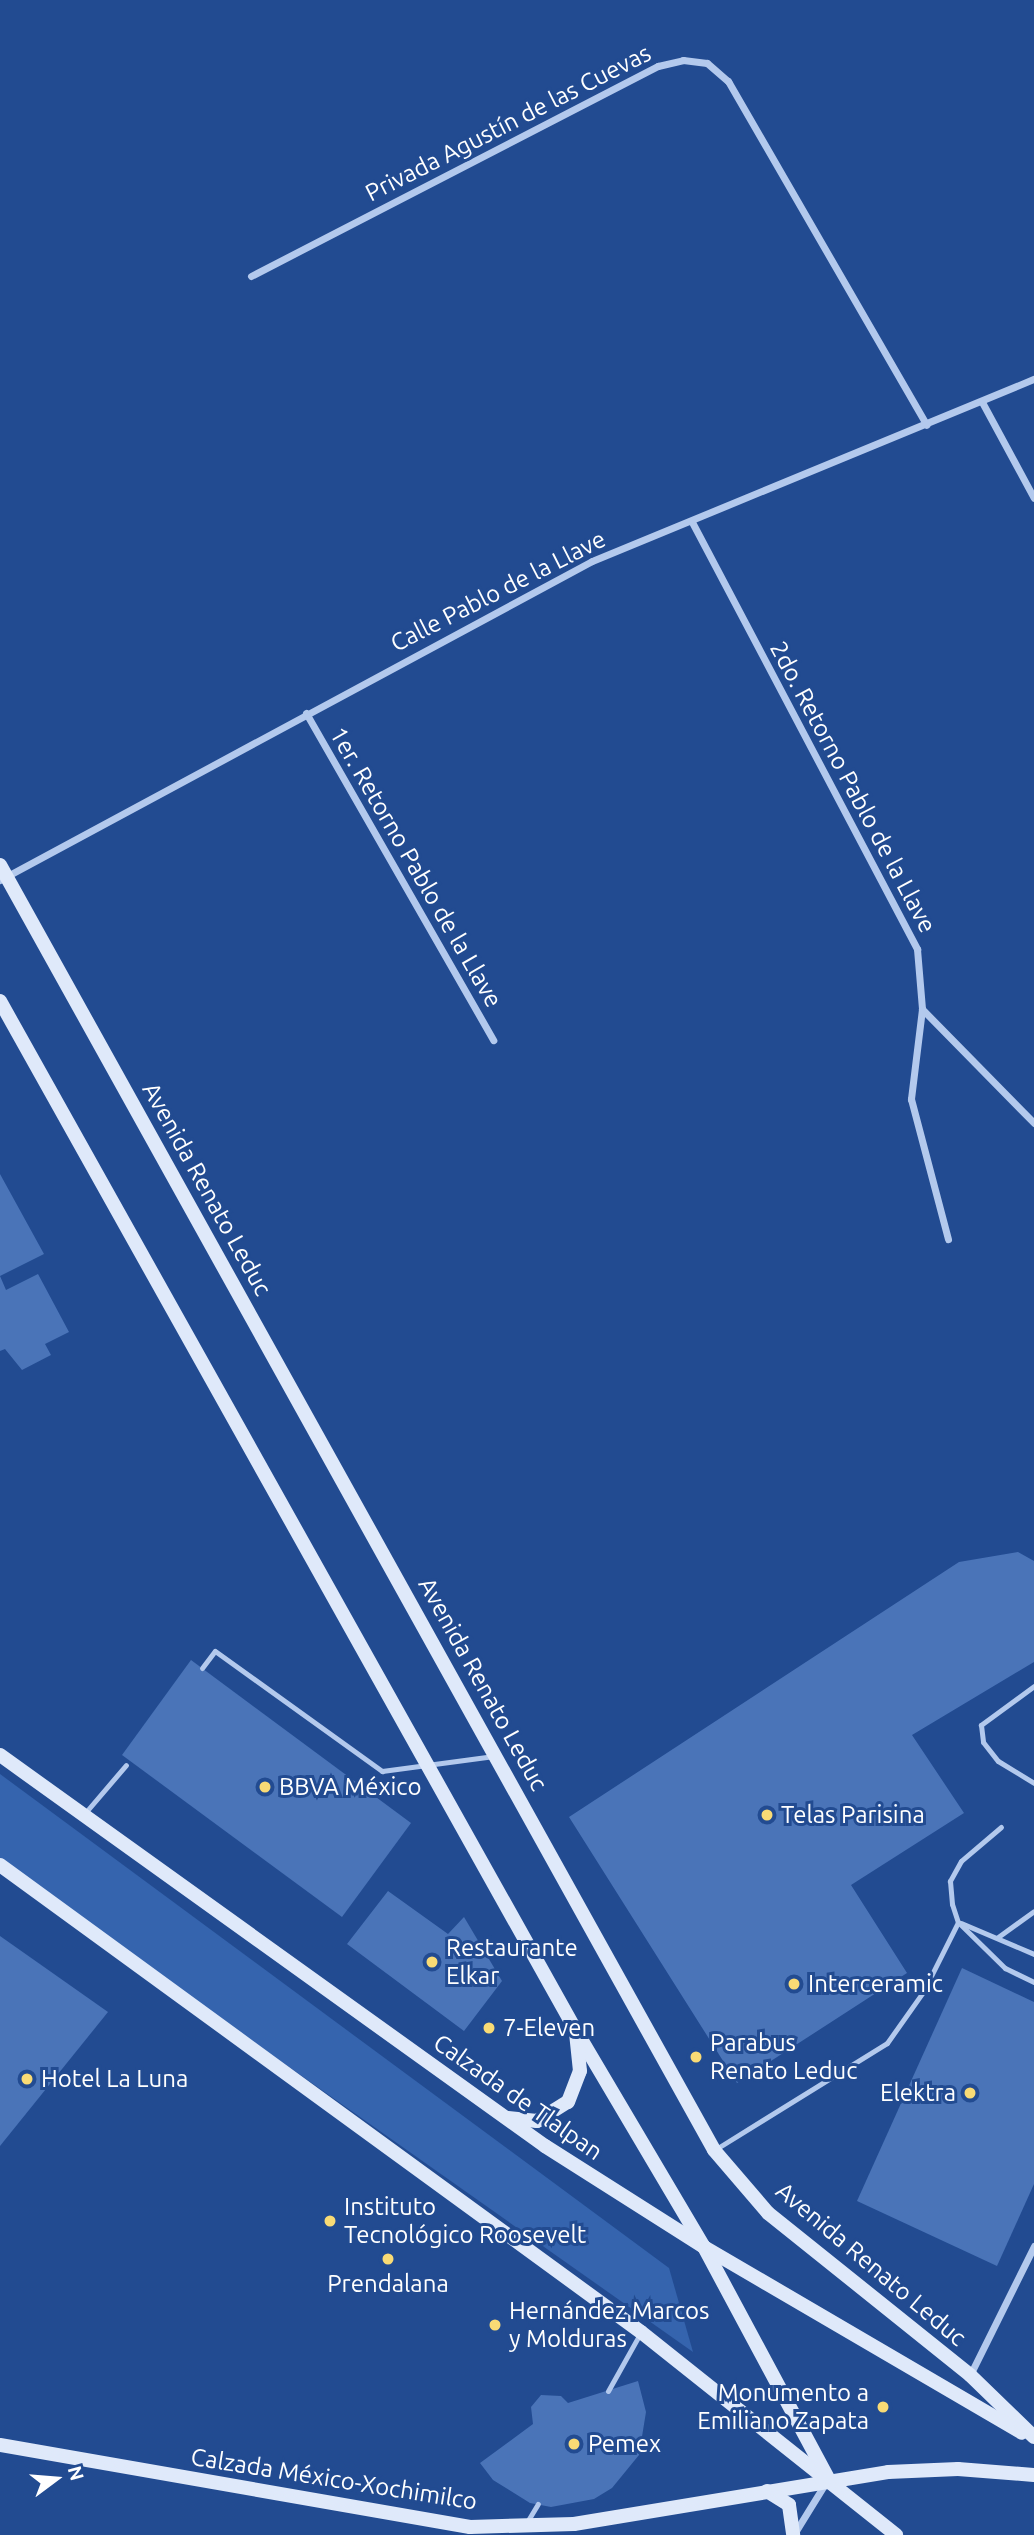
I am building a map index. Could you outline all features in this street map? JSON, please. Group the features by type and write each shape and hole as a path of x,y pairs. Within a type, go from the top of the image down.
{"main road":[{"name":"Avenida Renato Leduc","path":"2,874 497,1755 714,2150 768,2213 970,2375 1034,2438"},
{"path":"0,1001 433,1767 575,2029 704,2247 828,2478"},
{"name":"Calzada de Tlalpan","path":"0,1755 498,2113 704,2247 1034,2438"},
{"path":"0,1865 641,2332 828,2478 896,2535"},
{"path":"498,2113 523,2122 537,2121 568,2102 580,2071 575,2029"},
{"name":"Calzada México-Xochimilco","path":"0,2445 470,2527 574,2524 828,2478 958,2469 1034,2475"},
{"path":"765,2491 789,2505 793,2535"}],"street":[{"name":"Privada Agustín de las Cuevas","path":"251,276 658,66 683,60 707,63 728,81 927,425"},
{"name":"Calle Pablo de la Llave","path":"2,874 592,561 1034,379"},
{"path":"982,402 1034,498"},
{"name":"2do. Retorno Pablo de la Llave","path":"692,522 917,949 922,1009 911,1099 948,1239"},
{"name":"1er. Retorno Pablo de la Llave","path":"306,713 493,1040"},
{"path":"922,1009 1034,1123"},
{"path":"970,2375 1034,2246"},
{"path":"793,2535 828,2478"}],"lane":[{"path":"202,1668 215,1651 382,1771 433,1767 497,1755"},
{"path":"1034,1686 981,1725 983,1742 998,1761 1034,1783"},
{"path":"82,1816 126,1765"},
{"path":"1001,1827 961,1861 950,1881 958,1922 1005,1968 1034,1982"},
{"path":"999,1937 1034,1911"},
{"path":"714,2150 887,2043 923,1992 958,1922"},
{"path":"958,1922 1034,1954"},
{"path":"608,2391 641,2332"},
{"path":"525,2525 538,2504"}],"shaded area":[{"path":"0,1774 669,2268 693,2352 0,1863"}],"building":[{"path":"0,1174 44,1254 0,1276"},
{"path":"38,1274 69,1332 45,1344 51,1355 22,1370 5,1349 0,1351 0,1276 6,1290"},
{"name":"Telas Parisina","path":"1018,1552 1034,1561 1034,1662 912,1735 964,1813 851,1885 907,1973 737,2083 569,1817 959,1562"},
{"name":"BBVA México","path":"191,1660 411,1823 342,1917 122,1755"},
{"name":"Restaurante Elkar","path":"388,1891 448,1934 464,1917 502,1981 464,2031 347,1944"},
{"name":"Hotel La Luna","path":"0,1936 108,2012 0,2146"},
{"name":"Elektra","path":"962,1968 1034,2002 1034,2184 997,2266 857,2201"},
{"name":"Pemex","path":"638,2381 646,2412 639,2455 612,2488 594,2499 551,2507 530,2503 493,2480 480,2463 533,2424 531,2407 541,2395 561,2396 568,2403"}],"place":[{"name":"BBVA México","path":"265,1787"},
{"name":"Telas Parisina","path":"767,1815"},
{"name":"Restaurante Elkar","path":"432,1962"},
{"name":"Interceramic","path":"794,1984"},
{"name":"7-Eleven","path":"489,2028"},
{"name":"Parabus Renato Leduc","path":"696,2057"},
{"name":"Hotel La Luna","path":"27,2079"},
{"name":"Elektra","path":"970,2093"},
{"name":"Instituto Tecnológico Roosevelt","path":"330,2221"},
{"name":"Prendalana","path":"388,2259"},
{"name":"Hernández Marcos y Molduras","path":"495,2325"},
{"name":"Monumento a Emiliano Zapata","path":"883,2407"},
{"name":"Pemex","path":"574,2444"}]}
